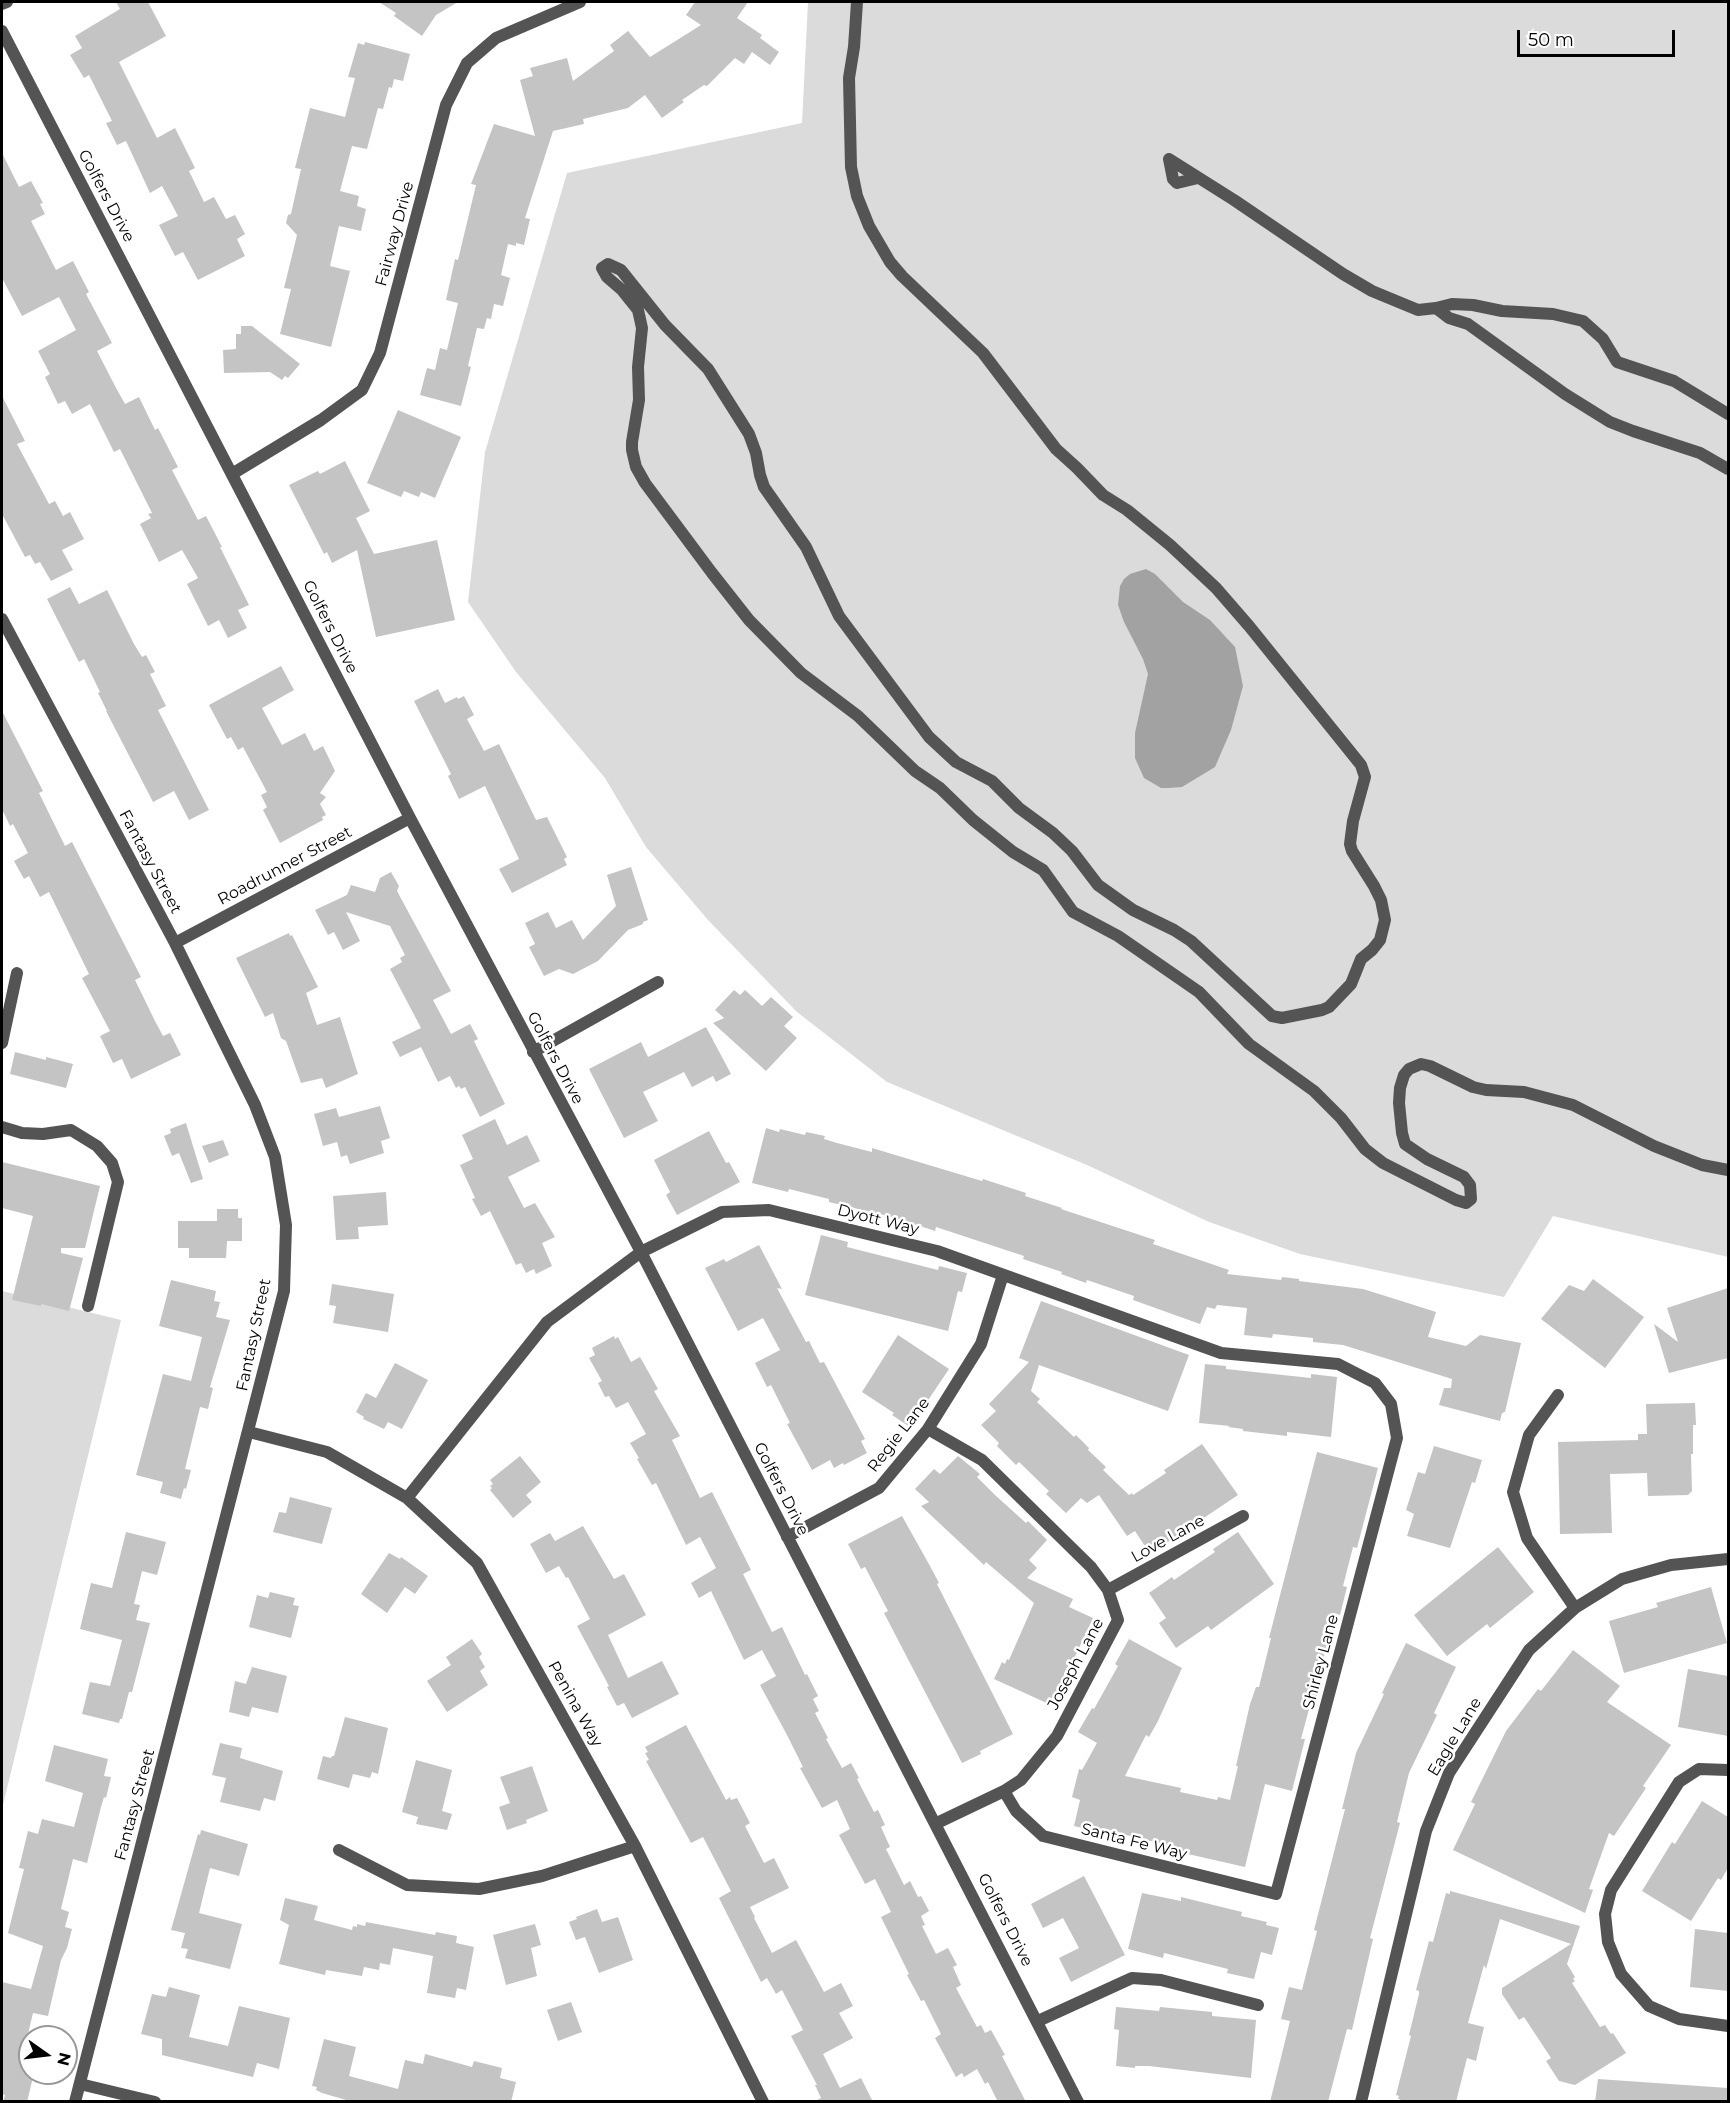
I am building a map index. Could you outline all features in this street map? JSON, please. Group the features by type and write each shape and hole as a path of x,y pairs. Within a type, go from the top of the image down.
{"street":[{"path":"2,4 7,2"},
{"name":"Fairway Drive","path":"232,474 321,420 362,390 380,353 446,105 467,63 496,38 580,2"},
{"path":"857,2 849,86 851,167 857,196 869,226 890,262 983,352 1056,449 1103,495 1127,510 1170,545 1216,588 1361,765 1365,777 1353,821 1350,844 1352,852 1381,900 1385,920 1380,940 1361,959 1351,984 1329,1007 1322,1010 1282,1018 1272,1017 1191,941 1133,910 1098,885 1072,851 1053,833 1019,808 999,786 956,762 929,737 839,615 806,547 764,487 749,434 708,369 665,326 621,270 608,264 602,268 607,277 622,290 638,310 642,328 638,367 639,400 632,442 636,467 645,483 749,620 801,673 858,716 915,771 940,788 973,820 1013,852 1043,870 1073,912 1118,936 1199,992 1249,1044 1314,1091 1341,1118 1365,1149 1383,1163 1456,1200 1466,1203 1470,1199 1470,1185 1464,1178 1427,1159 1405,1144 1398,1103 1400,1088 1408,1069 1421,1064 1486,1090 1524,1092 1573,1105 1654,1146 1702,1165 1728,1170"},
{"name":"Golfers Drive","path":"2,31 410,818 641,1252 937,1823 1078,2102"},
{"path":"1198,178 1372,291 1418,310 1452,304 1473,305 1502,311 1553,314 1583,321 1604,339 1617,362 1674,381 1728,414"},
{"path":"1436,308 1449,318 1468,324 1565,394 1610,422 1700,453 1728,469"},
{"name":"Fantasy Street","path":"2,619 175,943 255,1105 275,1157 286,1225 284,1291 75,2102"},
{"name":"Roadrunner Street","path":"175,943 410,818"},
{"path":"2,1043 17,973"},
{"path":"533,1052 658,982"},
{"path":"2,1127 22,1133 43,1134 71,1130 97,1146 112,1163 118,1182 88,1306"},
{"name":"Dyott Way","path":"407,1497 547,1322 641,1252 722,1212 769,1210 937,1251 1221,1353 1338,1364 1375,1383 1391,1404 1397,1438"},
{"name":"Regie Lane","path":"787,1537 879,1488 928,1429 981,1344 1003,1275"},
{"path":"1558,1395 1529,1435 1513,1492 1527,1538 1575,1608"},
{"name":"Joseph Lane","path":"928,1429 982,1460 1091,1567 1108,1590 1118,1620 1056,1736 1021,1780 1004,1791 937,1823"},
{"name":"Penina Way","path":"249,1432 327,1452 407,1497 477,1563 635,1846 763,2102"},
{"name":"Shirley Lane","path":"1276,1894 1397,1438"},
{"name":"Love Lane","path":"1108,1590 1243,1516"},
{"name":"Eagle Lane","path":"1361,2102 1426,1831 1449,1773 1529,1650 1575,1608 1622,1579 1671,1565 1728,1559"},
{"path":"1728,1770 1699,1769 1678,1782 1611,1890 1605,1914 1608,1942 1621,1974 1649,2006 1678,2019 1728,2025"},
{"name":"Santa Fe Way","path":"1004,1791 1016,1811 1043,1836 1276,1894"},
{"path":"339,1850 407,1885 479,1889 542,1876 635,1846"},
{"path":"1038,2021 1132,1978 1161,1980 1258,2005"},
{"path":"80,2084 155,2102"}],"shaded area":[{"path":"808,2 1728,2 1728,1257 1553,1216 1504,1297 1300,1254 1209,1222 1087,1165 887,1082 797,1012 708,920 646,847 605,778 516,672 468,602 485,452 567,173 802,123"},
{"path":"1146,569 1155,574 1183,602 1210,620 1235,647 1243,686 1231,730 1215,767 1182,787 1161,788 1144,778 1135,758 1135,733 1148,674 1118,605 1120,586 1124,579 1130,574"},
{"path":"2,1291 121,1320 2,1809"}],"building":[{"path":"116,2 148,2 166,36 119,62 157,138 175,128 195,168 189,171 204,202 214,197 226,219 235,215 245,234 237,239 245,256 198,280 183,252 175,256 159,225 178,216 162,186 150,193 126,141 117,145 106,123 112,121 89,75 84,78 70,55 82,48 75,36 120,9"},
{"path":"379,2 458,2 436,15 422,36 394,16 396,13"},
{"path":"695,2 748,2 737,18 762,35 760,38 779,52 770,65 752,52 744,64 735,58 707,86 704,85 682,100 684,102 662,118 645,95 628,108 583,119 584,124 553,131 525,218 530,219 524,245 508,244 501,275 510,278 503,306 494,304 491,319 487,318 484,329 477,328 468,366 471,367 461,406 420,395 427,368 435,370 440,348 447,350 458,303 446,300 476,185 471,184 494,124 535,136 520,80 533,76 530,68 567,58 573,81 614,51 610,45 628,31 650,57 701,25 686,15"},
{"path":"365,42 410,54 403,81 394,79 392,88 389,87 383,109 378,108 367,149 352,146 340,191 359,196 357,206 366,209 361,231 339,226 330,266 350,271 331,347 280,334 291,289 284,288 297,235 286,223 288,215 291,214 301,169 295,168 310,108 345,117 355,78 348,77 358,43 364,45"},
{"path":"2,153 19,187 31,181 43,203 40,204 45,214 31,221 56,270 73,261 89,292 86,294 112,343 97,351 125,404 139,397 155,430 158,428 178,467 172,470 198,520 206,516 222,547 220,547 249,605 238,610 247,628 228,638 219,620 208,626 187,584 198,578 182,550 159,562 140,524 151,518 148,514 152,513 120,449 114,452 90,404 72,414 65,401 58,404 45,377 50,374 38,351 76,330 59,297 22,316 2,278"},
{"path":"241,326 252,326 300,364 288,378 285,376 282,380 270,372 224,373 223,350 236,349 236,334 241,334"},
{"path":"2,396 25,441 17,444 49,504 55,501 63,516 70,512 84,539 62,550 73,570 51,581 40,562 35,564 30,555 25,557 2,514"},
{"path":"398,410 461,437 435,498 421,492 419,497 404,491 401,497 367,483"},
{"path":"345,461 370,511 356,518 374,554 437,540 455,620 376,637 357,550 332,563 327,552 324,554 289,485 318,471 320,474"},
{"path":"70,587 79,604 107,590 134,644 142,657 146,655 155,672 150,674 166,706 158,710 209,810 189,820 174,791 153,802 106,711 98,693 100,692 84,659 79,662 47,599"},
{"path":"281,666 294,690 262,708 282,745 305,733 314,751 323,746 335,771 320,793 326,797 320,804 326,815 322,817 323,820 280,843 263,810 267,807 261,795 267,792 243,747 238,750 231,737 227,739 209,705"},
{"path":"438,689 445,703 464,696 474,715 467,719 484,751 499,744 536,820 547,817 567,857 564,859 567,865 512,893 499,869 519,859 485,786 459,799 448,776 451,774 414,701"},
{"path":"2,711 43,791 39,793 65,846 72,842 141,977 135,980 155,1021 163,1036 170,1033 181,1055 131,1079 122,1059 113,1063 100,1036 110,1031 82,978 89,974 49,892 40,897 29,876 24,879 14,861 28,853 13,824 10,826 2,809"},
{"path":"631,867 648,920 628,930 598,961 573,974 559,969 544,976 529,947 535,944 525,923 548,912 556,928 572,920 583,940 616,906 607,875"},
{"path":"391,872 399,886 397,891 451,991 433,1000 451,1034 470,1024 478,1039 474,1041 505,1104 480,1117 465,1087 456,1088 450,1076 438,1082 421,1047 400,1057 392,1042 421,1028 390,969 402,962 400,958 405,955 390,926 346,912 360,941 343,950 334,932 328,935 315,910 347,895 351,885 375,892 380,878"},
{"path":"289,933 318,987 306,993 317,1025 340,1017 358,1074 326,1088 322,1078 301,1083 286,1041 281,1038 273,1013 265,1017 236,958"},
{"path":"734,990 740,995 745,990 762,1006 771,997 793,1017 784,1026 797,1038 766,1071 713,1023 724,1018 715,1010"},
{"path":"706,1027 731,1074 716,1082 713,1076 692,1087 684,1072 643,1092 658,1121 624,1138 589,1069 641,1042 648,1057"},
{"path":"15,1052 73,1064 66,1088 10,1074"},
{"path":"380,1106 390,1138 381,1141 384,1153 350,1164 347,1155 341,1157 337,1142 323,1146 314,1114 336,1108 339,1117"},
{"path":"495,1119 507,1145 527,1135 540,1161 508,1177 524,1208 535,1203 555,1237 542,1243 552,1266 536,1274 534,1269 526,1273 521,1263 516,1265 490,1211 481,1216 472,1199 475,1198 460,1165 473,1159 462,1135"},
{"path":"186,1123 203,1179 191,1183 179,1153 172,1156 164,1136 171,1133 170,1129"},
{"path":"766,1128 779,1132 780,1129 805,1135 806,1132 825,1136 824,1139 837,1143 872,1152 872,1148 982,1181 983,1179 1026,1193 1025,1196 1061,1209 1155,1240 1153,1244 1229,1270 1227,1274 1281,1280 1282,1277 1299,1279 1299,1281 1363,1289 1395,1299 1436,1312 1428,1337 1466,1346 1480,1335 1521,1343 1505,1412 1502,1413 1500,1421 1439,1405 1444,1388 1451,1388 1452,1379 1343,1345 1313,1342 1313,1338 1273,1334 1272,1338 1244,1335 1247,1308 1217,1305 1215,1309 1207,1307 1200,1324 1133,1300 1134,1296 1087,1280 1086,1283 1023,1259 1024,1256 936,1227 935,1231 896,1218 829,1202 829,1199 752,1183"},
{"path":"709,1131 726,1163 729,1162 740,1182 677,1215 666,1195 670,1192 654,1160"},
{"path":"223,1140 229,1155 209,1163 202,1146"},
{"path":"2,1162 100,1186 85,1248 61,1248 61,1253 83,1258 69,1311 12,1300 33,1216 2,1208"},
{"path":"386,1192 388,1225 358,1227 359,1239 336,1240 333,1196"},
{"path":"217,1209 238,1209 238,1218 242,1218 242,1241 227,1241 226,1258 189,1258 189,1248 178,1248 178,1221 217,1221"},
{"path":"821,1235 848,1242 847,1247 938,1270 939,1266 967,1273 962,1292 958,1291 948,1331 805,1295"},
{"path":"759,1245 782,1289 777,1288 806,1342 809,1341 820,1363 824,1362 865,1439 861,1441 867,1453 844,1465 843,1463 834,1468 830,1460 812,1470 787,1424 790,1423 771,1385 767,1387 755,1363 780,1350 763,1318 738,1331 705,1268 724,1259 726,1262"},
{"path":"1593,1279 1644,1317 1605,1368 1541,1319 1569,1285 1584,1291"},
{"path":"171,1280 216,1291 214,1301 220,1302 216,1317 230,1320 210,1387 213,1388 208,1409 200,1407 185,1469 191,1470 181,1499 160,1493 163,1482 136,1475 163,1374 191,1381 202,1337 159,1326"},
{"path":"332,1284 394,1294 388,1332 333,1323 336,1306 329,1305"},
{"path":"1728,1288 1728,1358 1669,1373 1654,1324 1678,1342 1667,1308"},
{"path":"1041,1301 1189,1355 1168,1411 1039,1365 1031,1391 1040,1399 1037,1402 1089,1448 1088,1450 1106,1467 1103,1470 1129,1495 1132,1493 1133,1495 1166,1473 1164,1470 1202,1444 1238,1495 1150,1554 1135,1531 1127,1536 1099,1495 1087,1503 1081,1498 1066,1513 1046,1494 1049,1491 1019,1462 1016,1465 981,1425 996,1411 989,1404 1029,1362 1019,1358"},
{"path":"898,1335 949,1369 910,1427 892,1415 894,1413 862,1392"},
{"path":"614,1336 615,1339 618,1337 631,1362 640,1357 658,1389 654,1391 680,1436 672,1440 700,1498 712,1492 751,1570 743,1574 772,1632 782,1627 805,1675 807,1674 818,1696 813,1699 819,1711 815,1713 828,1738 826,1739 842,1768 851,1763 874,1812 878,1810 885,1825 881,1827 890,1847 886,1849 904,1885 910,1881 918,1897 921,1896 929,1911 921,1916 925,1925 922,1926 936,1954 948,1948 957,1965 953,1967 961,1985 956,1988 977,2027 981,2025 985,2033 991,2030 1026,2102 998,2102 988,2082 985,2084 977,2069 964,2077 962,2073 956,2077 935,2038 941,2034 924,2000 921,2001 907,1975 909,1974 881,1917 891,1912 875,1879 865,1884 839,1835 850,1829 837,1800 822,1808 760,1685 776,1676 762,1650 744,1660 711,1591 699,1598 691,1583 716,1568 700,1537 686,1545 656,1483 652,1485 637,1459 639,1458 630,1443 646,1434 628,1402 616,1408 609,1396 605,1397 598,1383 602,1381 589,1358 595,1355 592,1348"},
{"path":"395,1363 428,1380 402,1429 388,1422 384,1429 363,1419 364,1417 356,1412 366,1393 376,1398"},
{"path":"1205,1364 1226,1366 1226,1369 1311,1378 1311,1374 1337,1377 1331,1437 1287,1432 1287,1436 1199,1423"},
{"path":"1695,1403 1696,1425 1693,1425 1693,1454 1691,1454 1692,1491 1688,1495 1648,1496 1647,1473 1610,1474 1612,1533 1560,1534 1558,1442 1638,1440 1638,1434 1647,1434 1646,1404"},
{"path":"1434,1446 1482,1460 1475,1483 1472,1482 1450,1548 1407,1536 1414,1514 1406,1510 1418,1472 1425,1474"},
{"path":"1317,1452 1378,1468 1357,1548 1353,1547 1343,1586 1347,1587 1340,1615 1334,1613 1320,1672 1323,1673 1316,1699 1312,1698 1301,1739 1305,1739 1292,1791 1265,1784 1245,1867 1166,1849 1167,1845 1126,1835 1125,1838 1074,1826 1080,1800 1072,1797 1079,1769 1082,1770 1097,1743 1078,1732 1118,1666 1115,1664 1129,1639 1182,1668 1158,1721 1149,1737 1146,1735 1125,1776 1181,1788 1180,1792 1217,1800 1218,1797 1230,1800 1250,1704 1256,1687 1259,1687 1271,1638 1269,1638"},
{"path":"520,1456 541,1482 526,1495 532,1502 513,1518 490,1490 493,1484 490,1480"},
{"path":"958,1456 980,1474 977,1477 995,1495 1026,1523 1028,1521 1047,1540 1029,1560 1037,1568 1027,1578 1073,1599 1069,1607 1093,1618 1051,1705 994,1679 1002,1662 1005,1664 1007,1659 1009,1660 1034,1603 986,1562 984,1565 921,1506 929,1502 915,1489 934,1469 940,1474"},
{"path":"290,1497 332,1508 322,1544 273,1532 279,1512 286,1513"},
{"path":"902,1516 939,1583 937,1584 1013,1734 962,1763 884,1613 888,1611 865,1567 861,1569 848,1544"},
{"path":"583,1526 614,1579 624,1574 646,1615 608,1635 628,1678 662,1661 679,1694 632,1718 624,1703 617,1706 577,1626 590,1619 568,1577 566,1578 559,1566 546,1573 530,1544 550,1533 555,1541"},
{"path":"126,1532 166,1542 157,1575 142,1571 134,1604 140,1605 136,1620 150,1623 132,1692 129,1692 119,1723 82,1714 90,1682 110,1686 122,1640 80,1629 91,1583 112,1588"},
{"path":"1238,1532 1274,1584 1211,1630 1208,1626 1176,1648 1159,1623 1166,1618 1149,1593 1172,1577 1174,1580 1215,1552 1213,1549"},
{"path":"1498,1547 1534,1592 1490,1628 1487,1624 1447,1656 1414,1615"},
{"path":"389,1553 400,1559 401,1557 428,1576 415,1594 405,1587 387,1613 361,1594"},
{"path":"1711,1587 1727,1643 1624,1673 1609,1621 1658,1607 1656,1603"},
{"path":"270,1592 295,1598 293,1605 299,1606 291,1638 249,1627 257,1595 268,1598"},
{"path":"472,1639 482,1654 479,1657 485,1667 480,1671 488,1685 447,1712 427,1681 451,1665 446,1657"},
{"path":"1406,1643 1456,1667 1434,1713 1437,1715 1409,1773 1397,1822 1400,1823 1370,1938 1373,1939 1352,2030 1347,2029 1328,2102 1270,2102 1290,2021 1281,2019 1289,1987 1302,1990 1356,1753"},
{"path":"1573,1650 1620,1686 1607,1702 1671,1745 1643,1786 1646,1788 1614,1836 1609,1833 1589,1889 1593,1890 1585,1913 1453,1850 1475,1804 1471,1802 1506,1731 1538,1689 1541,1691"},
{"path":"252,1667 287,1676 278,1713 252,1707 249,1717 229,1712 235,1681 246,1684"},
{"path":"1688,1669 1728,1676 1728,1736 1678,1727"},
{"path":"345,1717 388,1728 378,1774 372,1772 370,1778 353,1774 349,1788 317,1779 323,1756 331,1758 334,1756"},
{"path":"686,1725 726,1800 730,1797 731,1800 737,1798 750,1823 745,1826 764,1863 774,1858 789,1888 750,1907 754,1918 772,1953 796,1940 824,1992 841,1983 853,2006 839,2013 853,2038 823,2054 840,2088 861,2078 873,2102 813,2102 821,2098 815,2085 817,2085 791,2036 803,2030 782,1990 776,1994 767,1978 761,1982 719,1898 731,1891 703,1837 691,1843 646,1761 649,1760 645,1747"},
{"path":"220,1743 242,1748 240,1758 283,1771 275,1801 264,1798 260,1811 220,1802 226,1778 212,1775"},
{"path":"54,1745 108,1759 104,1776 111,1777 87,1863 73,1859 61,1909 69,1912 65,1927 72,1929 61,1960 48,2016 33,2013 30,2025 18,2025 18,2085 31,2085 27,2102 3,2102 5,2095 2,2094 2,1982 31,1989 43,1946 8,1933 24,1869 19,1868 28,1831 38,1834 42,1819 74,1827 83,1793 45,1781"},
{"path":"416,1760 452,1770 442,1811 452,1814 447,1830 416,1824 418,1817 402,1812"},
{"path":"532,1766 548,1811 526,1820 527,1823 507,1830 499,1807 510,1803 500,1777"},
{"path":"1702,1801 1728,1817 1728,1868 1721,1880 1718,1878 1691,1921 1642,1891 1672,1842 1675,1844"},
{"path":"201,1830 248,1844 239,1876 210,1868 199,1913 242,1924 230,1969 185,1958 188,1949 181,1948 185,1933 171,1930"},
{"path":"1084,1876 1125,1955 1071,1982 1059,1958 1079,1948 1063,1918 1043,1928 1031,1904"},
{"path":"1450,1891 1580,1926 1567,1964 1575,1977 1572,1983 1600,2027 1605,2025 1611,2034 1613,2033 1626,2053 1575,2085 1559,2081 1546,2061 1551,2058 1524,2017 1519,2020 1502,1994 1502,1988 1571,1944 1500,1919 1468,2023 1484,2027 1476,2061 1467,2058 1456,2102 1408,2102 1398,2099 1399,2096 1396,2095 1419,1994 1416,1990 1429,1941 1433,1942 1446,1893 1450,1894"},
{"path":"1142,1893 1181,1901 1181,1897 1242,1912 1241,1916 1267,1922 1266,1925 1279,1928 1272,1955 1261,1952 1254,1979 1227,1973 1228,1969 1164,1953 1163,1958 1128,1949"},
{"path":"285,1898 318,1906 314,1920 352,1930 353,1926 357,1927 357,1924 365,1926 366,1922 435,1935 436,1932 457,1936 456,1943 474,1947 466,1990 457,1988 455,1998 427,1993 433,1956 393,1948 390,1965 380,1963 379,1970 364,1967 362,1976 326,1970 325,1975 279,1964 289,1925 280,1920"},
{"path":"597,1909 602,1922 618,1917 633,1960 599,1973 585,1937 576,1940 569,1922"},
{"path":"535,1924 541,1945 531,1948 537,1976 506,1985 493,1935"},
{"path":"1695,1929 1728,1933 1728,1991 1690,1987"},
{"path":"169,1987 200,1995 189,2037 228,2046 239,2006 290,2018 279,2069 257,2063 253,2077 162,2055 162,2039 141,2034 152,1994 166,1997"},
{"path":"571,2002 582,2032 558,2041 547,2010"},
{"path":"1116,2007 1159,2011 1160,2007 1212,2012 1212,2016 1256,2020 1251,2078 1149,2066 1135,2066 1135,2068 1116,2066 1119,2030 1114,2029"},
{"path":"324,2039 356,2047 349,2076 398,2089 405,2060 423,2064 425,2054 472,2067 474,2061 502,2068 500,2078 516,2082 511,2102 353,2102 322,2093 316,2090 317,2087 312,2086"},
{"path":"1598,2079 1728,2088 1728,2102 1595,2102"}]}
